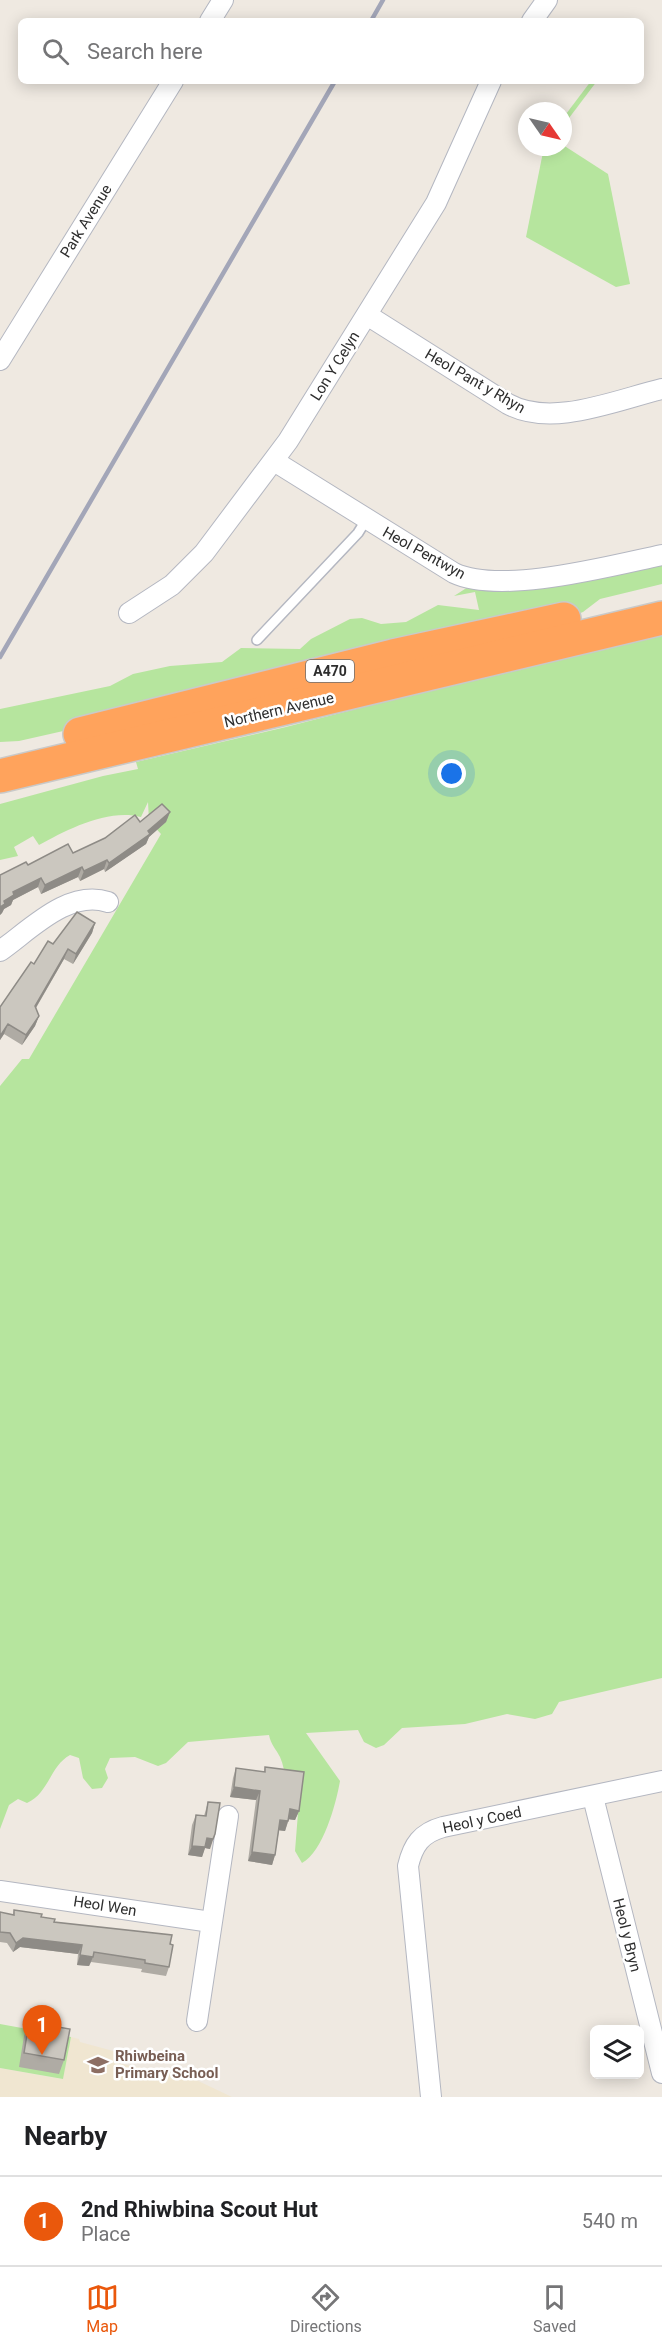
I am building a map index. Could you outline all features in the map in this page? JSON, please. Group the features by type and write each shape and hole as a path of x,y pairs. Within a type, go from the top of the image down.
{"highway":[{"name":"Northern Avenue","path":"0,753 393,656 662,597"},
{"name":"Northern Avenue","path":"0,776 662,618"}],"street":[{"path":"212,18 223,0"},
{"path":"534,18 547,0"},
{"name":"Park Avenue","path":"0,360 171,84"},
{"name":"Lon Y Celyn","path":"129,613 172,585 196,561 224,529 274,461 436,203 490,84"},
{"name":"Heol Pant y Rhyn","path":"366,315 508,404 531,413 554,415 662,389"},
{"name":"Heol Pentwyn","path":"274,461 454,573 479,580 559,576 662,555"},
{"path":"0,951 68,904 87,899 108,902"},
{"name":"Heol y Coed","path":"431,2097 408,1866 412,1851 419,1839 430,1830 662,1781"},
{"name":"Heol y Bryn","path":"593,1797 662,2073"},
{"path":"197,2021 228,1816"},
{"name":"Heol Wen","path":"0,1891 211,1922"}],"lane":[{"path":"257,640 358,533 366,520"}],"shaded area":[{"name":"Rhiwbeina Primary School","path":"71,2037 79,2039 80,2042 117,2052 117,2063 190,2077 232,2097 0,2097 0,2068 62,2079"}],"green space":[{"path":"589,84 595,84 572,114 572,106"},
{"path":"572,151 608,174 630,284 616,287 526,237 542,156 572,156"},
{"path":"662,554 662,584 600,599 583,612 573,616 19,741 0,742 0,709 110,686 133,674 170,666 222,662 241,648 300,649 311,639 350,619 362,618 381,624 406,622 438,605 479,610 475,592 454,596 468,587 611,577 616,568"},
{"path":"662,630 662,1678 559,1702 552,1714 535,1719 507,1714 465,1724 402,1728 384,1745 376,1748 364,1742 358,1730 306,1733 340,1781 332,1814 322,1838 316,1849 302,1863 295,1851 298,1813 290,1800 280,1757 269,1735 188,1742 166,1763 158,1766 135,1757 110,1758 105,1769 108,1778 102,1788 92,1789 83,1778 79,1758 70,1755 58,1766 34,1799 27,1803 18,1799 9,1805 0,1829 0,1086 22,1059 29,1059 161,834 149,821 148,802 141,817 115,815 101,818 74,827 39,845 33,836 14,847 18,856 0,860 0,804 103,776 138,769 136,762 286,727"},
{"path":"0,2024 71,2037 63,2079 0,2068"}],"building":[{"path":"162,804 170,812 148,831 150,834 109,863 107,860 84,871 82,867 45,885 41,878 13,892 14,895 4,901 5,904 0,907 0,875 26,862 28,865 68,844 73,853 105,838 135,815 140,822"},
{"path":"77,912 95,923 76,954 68,949 35,1006 39,1016 26,1035 8,1024 0,1036 0,1007 31,962 34,964 48,941 53,944"},
{"path":"265,1767 304,1772 299,1811 290,1809 288,1821 280,1820 275,1855 252,1852 260,1791 234,1787 236,1768 265,1772"},
{"path":"208,1802 220,1803 215,1834 213,1839 207,1838 205,1847 192,1846 196,1815 206,1816"},
{"path":"14,1910 42,1914 41,1917 55,1919 54,1922 172,1935 170,1944 173,1945 169,1967 145,1963 145,1960 94,1952 93,1957 80,1955 82,1945 23,1938 16,1943 10,1933 0,1932 0,1912 14,1915"},
{"path":"29,2022 70,2029 64,2060 24,2053"}],"railway":[{"path":"373,18 383,0"},
{"path":"0,657 333,84"}],"place":[{"name":"2nd Rhiwbina Scout Hut","path":"42,2055"},
{"name":"Rhiwbeina Primary School","path":"98,2065"}]}
